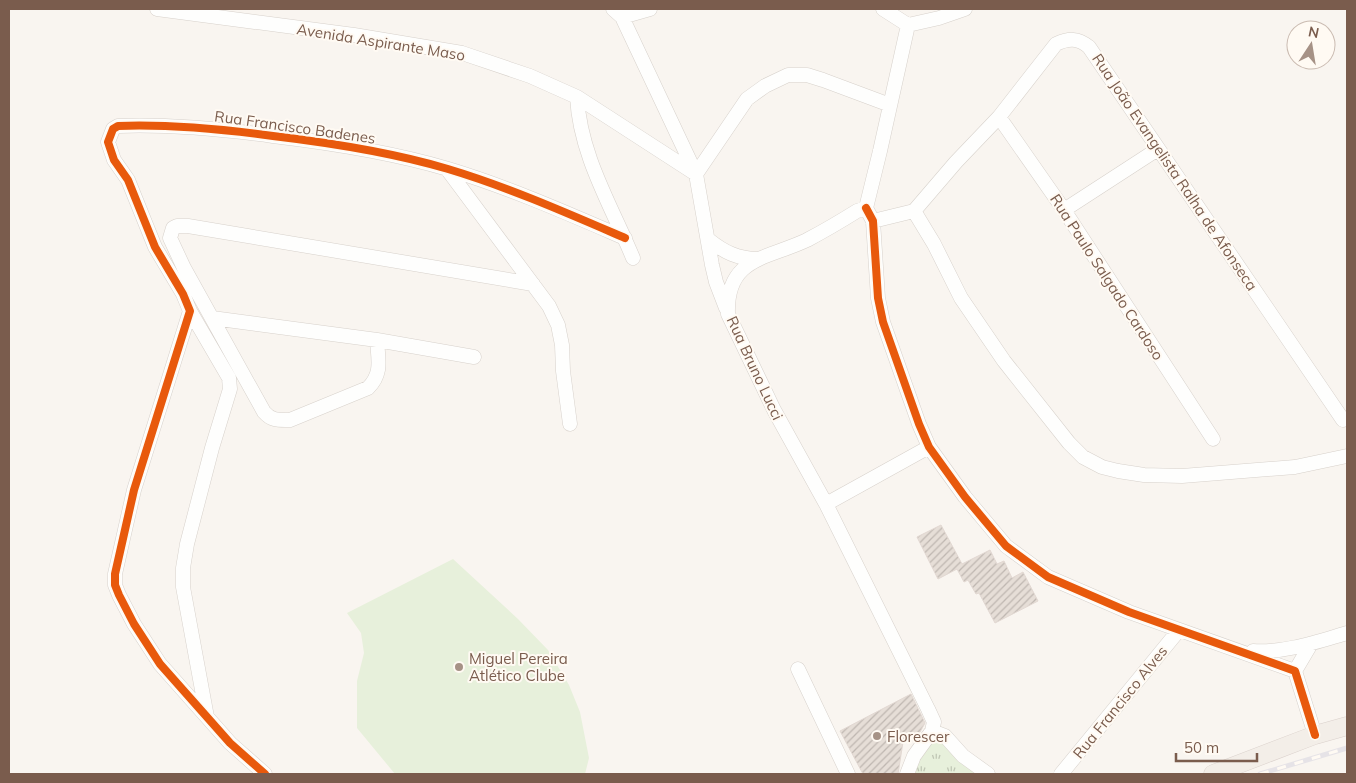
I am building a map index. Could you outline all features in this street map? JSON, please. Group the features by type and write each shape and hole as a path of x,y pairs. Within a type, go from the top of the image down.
{"main road":[{"path":"1214,774 1315,735 1347,726"}],"street":[{"name":"Avenida Aspirante Maso","path":"157,9 354,35 462,53 530,76 578,97 696,174"},
{"path":"650,9 618,13 696,174 716,282 728,314"},
{"path":"883,9 908,24 939,18 965,9"},
{"path":"908,24 869,214 878,298 883,322 929,447 1006,546 1048,577 1129,612 1295,671"},
{"name":"Rua João Evangelista Ralha de Afonseca","path":"914,211 999,116 1056,44 1066,39 1076,39 1084,42 1344,420"},
{"path":"696,174 747,98 765,86 788,75 806,75 890,105"},
{"path":"578,97 578,115 584,141 612,213 633,258"},
{"name":"Rua Paulo Salgado Cardoso","path":"999,116 1064,210 1212,440"},
{"name":"Rua Francisco Badenes","path":"207,717 183,587 183,568 186,544 230,389 229,378 155,247 128,180 114,160 108,142 113,128 118,126 155,125 225,130 310,140 366,150 447,169 523,196 625,238"},
{"path":"1064,210 1158,149"},
{"path":"447,169 550,306 558,325 562,345 563,371 570,424"},
{"name":"Rua Bruno Lucci","path":"869,214 857,211 807,240 758,259 740,272 730,286 728,314 774,410 826,504 932,718 934,727 932,730"},
{"path":"869,214 914,211 934,244 961,298 1004,361 1069,443 1083,457 1102,467 1144,475 1182,476 1295,467 1347,456"},
{"path":"377,340 378,373 374,382 368,388 290,420 270,418 264,412 184,268 170,238 172,228 188,226 533,284"},
{"path":"709,240 723,252 758,259"},
{"path":"190,311 134,490 115,574 115,585 134,624 160,664 230,743 265,774"},
{"path":"212,318 377,340 474,356"},
{"path":"826,504 929,447"},
{"name":"Rua Francisco Alves","path":"1061,774 1179,630"},
{"path":"1240,650 1268,652 1311,644 1347,633"},
{"path":"1311,644 1295,671 1315,735"},
{"path":"798,669 851,772"},
{"path":"907,774 914,756 932,730 945,736 963,756 988,774"}],"green space":[{"name":"Miguel Pereira Atlético Clube","path":"453,559 518,619 548,650 569,685 580,712 589,758 585,774 395,774 357,728 357,681 364,653 361,633 347,613"},
{"path":"931,742 943,744 981,774 913,774 919,757"}],"building":[{"path":"941,525 962,564 990,550 997,564 1004,561 1012,578 1023,572 1038,601 995,623 979,593 976,594 968,580 964,582 957,569 938,579 917,537"},
{"name":"Florescer","path":"911,694 925,723 920,732 903,742 898,774 863,774 840,731"}],"railway":[{"path":"1260,774 1347,748"}],"cycle path":[{"path":"265,774 230,743 160,664 134,624 115,585 115,574 134,490 190,311 183,294 155,247 128,180 114,160 108,142 113,129 118,126 176,126 215,129 254,133 383,153 427,163 493,184 625,238"},
{"path":"866,208 873,221 878,298 883,322 919,424 929,447 965,497 1006,546 1048,577 1129,612 1295,671 1315,735"}],"place":[{"name":"Miguel Pereira Atlético Clube","path":"459,667"},
{"name":"Florescer","path":"877,736"}]}
